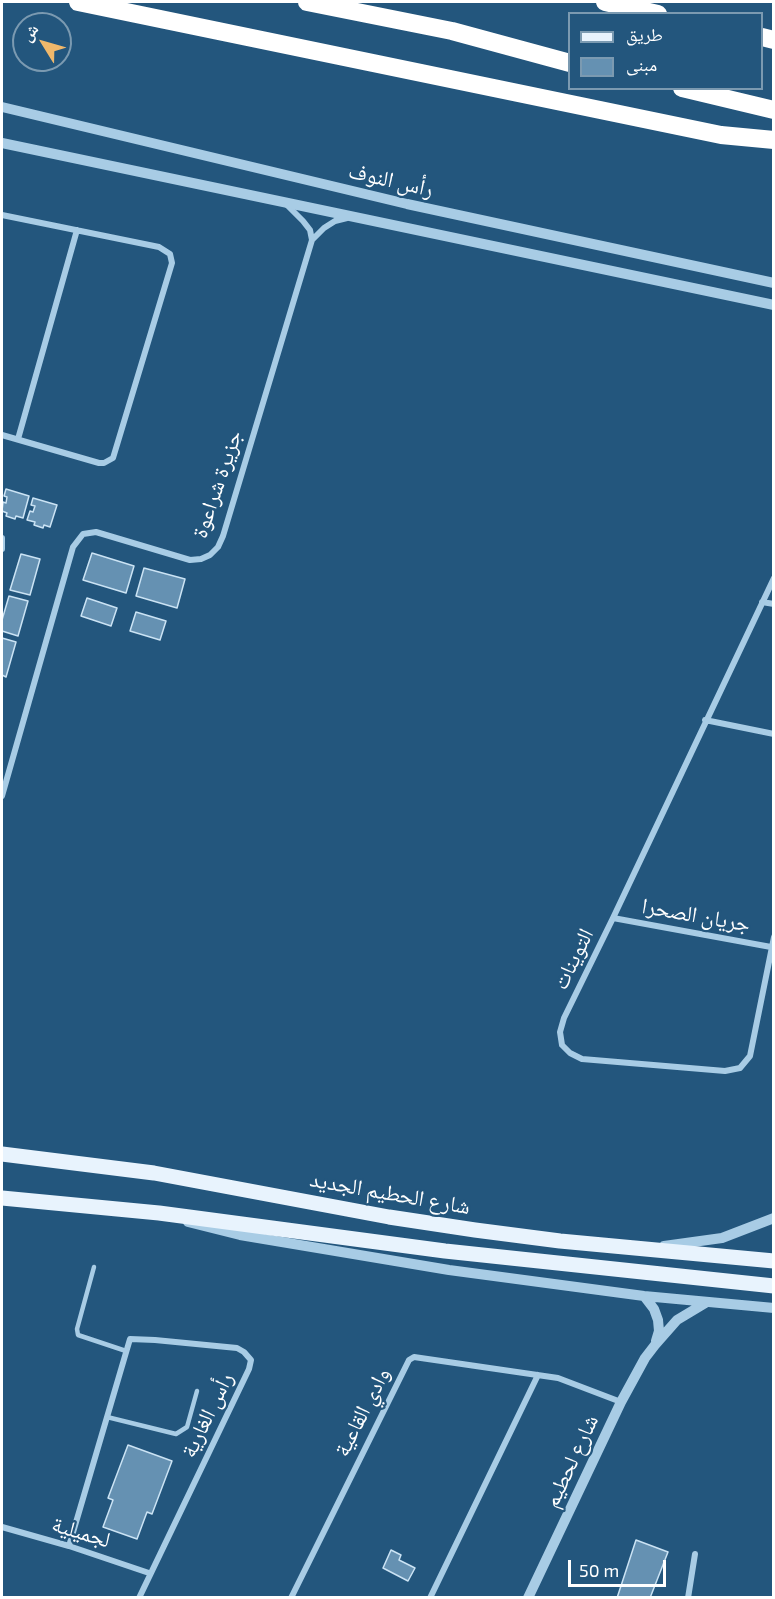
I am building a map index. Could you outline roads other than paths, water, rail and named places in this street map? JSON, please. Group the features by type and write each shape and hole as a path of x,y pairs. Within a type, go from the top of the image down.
{"highway":[{"path":"78,2 721,135 774,140"},
{"path":"307,2 452,31 568,62"},
{"path":"605,2 649,12"},
{"path":"690,90 774,110"}],"main road":[{"name":"شارع الحطيم الجديد","path":"2,1154 154,1173 432,1224 518,1236 774,1261"},
{"name":"شارع الحطيم الجديد","path":"2,1198 159,1213 445,1251 774,1286"}],"street":[{"name":"رأس النوف","path":"2,107 407,204 774,283"},
{"name":"رأس النوف","path":"2,143 774,305"},
{"path":"283,202 303,220 310,230 312,240"},
{"path":"2,215 163,248 172,258 172,267 113,458 99,463 2,435"},
{"path":"312,240 335,221 350,217"},
{"path":"18,440 77,230"},
{"name":"جزيرة شراعوة","path":"2,796 73,547 77,540 83,534 96,532 190,560 210,555 218,547 312,240"},
{"path":"2,538 2,549"},
{"name":"التوينات","path":"774,578 564,1018 560,1032 562,1045 570,1053 582,1059 724,1071 740,1068 750,1056 774,937"},
{"path":"762,602 774,604"},
{"path":"705,720 774,734"},
{"name":"جريان الصحرا","path":"613,918 771,947"},
{"path":"159,1213 213,1229 268,1240 449,1270 644,1296 774,1308"},
{"path":"647,1249 722,1238 774,1218"},
{"name":"شارع لحطيم","path":"644,1296 654,1309 658,1320 659,1331 655,1345"},
{"name":"شارع لحطيم","path":"528,1598 621,1402 655,1345 677,1320 708,1302"},
{"name":"رأس الغارية","path":"126,1351 130,1339 155,1340 237,1348 244,1352 250,1360 249,1369 149,1573 139,1598"},
{"path":"69,1546 126,1351"},
{"name":"وادي القاعية","path":"291,1598 409,1360 414,1357 572,1382 621,1402"},
{"path":"430,1598 538,1376"},
{"name":"لجميلية","path":"2,1527 69,1546 149,1573"},
{"path":"688,1598 695,1554"}],"lane":[{"path":"94,1267 77,1329 78,1335 126,1351"},
{"path":"107,1417 176,1434 187,1427 197,1391"}]}
